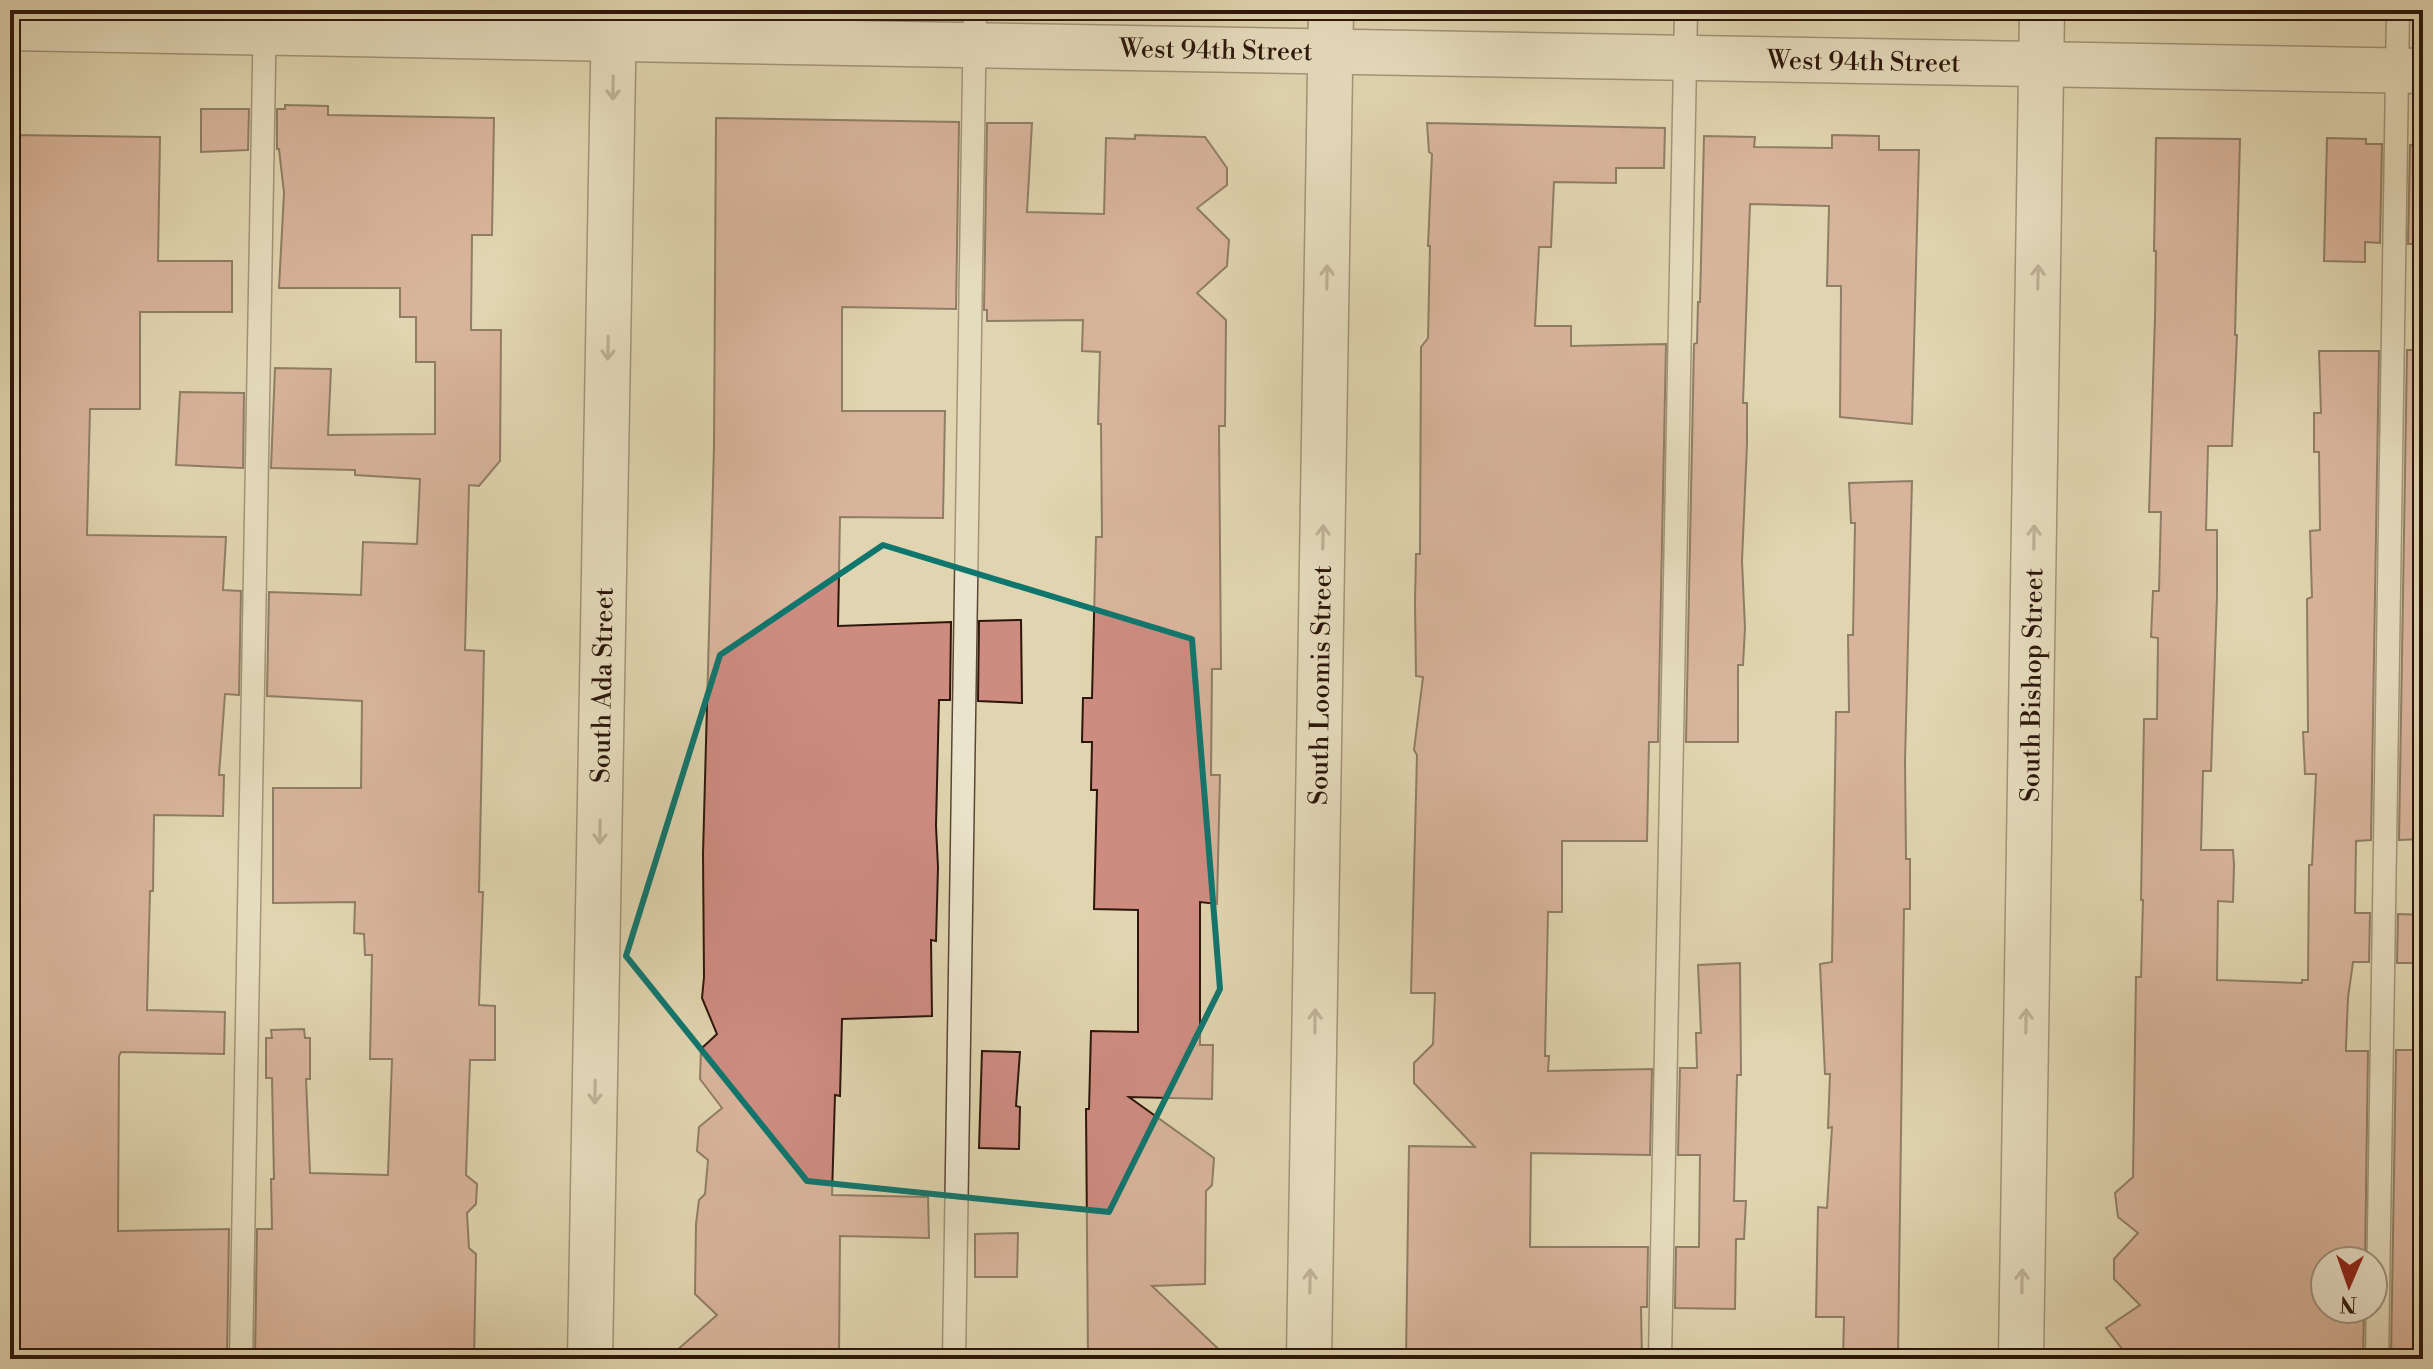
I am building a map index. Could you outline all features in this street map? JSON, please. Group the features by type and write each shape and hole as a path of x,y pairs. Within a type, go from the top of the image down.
{"street":[{"name":"South Bishop Street","path":"2021,1359 2042,10"},
{"name":"West 94th Street","path":"10,28 265,21 1331,31 1686,58 2410,70"},
{"name":"South Ada Street","path":"590,1359 614,25"},
{"name":"South Loomis Street","path":"1309,1359 1331,31"}],"lane":[{"path":"1660,1359 1686,10"},
{"path":"2377,1359 2410,70 2398,10"},
{"path":"241,1359 265,21"},
{"path":"954,1359 974,28"}],"highlighted area":[{"path":"883,545 1192,639 1220,989 1109,1212 807,1181 626,956 720,655"}],"building":[{"path":"285,105 328,106 328,115 494,118 492,235 472,235 471,330 501,330 500,461 479,486 469,485 465,650 484,651 479,892 483,892 479,1005 495,1006 495,1060 470,1060 466,1175 477,1184 476,1204 467,1213 469,1248 476,1254 474,1359 255,1359 257,1229 272,1229 271,1179 274,1179 272,1078 266,1078 266,1038 272,1038 271,1030 304,1029 305,1038 310,1038 310,1079 306,1079 310,1173 388,1175 392,1059 370,1059 372,955 365,955 364,934 354,933 355,902 273,903 273,788 361,788 362,701 267,696 269,592 361,595 363,542 417,544 420,479 355,475 355,470 271,468 275,368 331,369 328,435 435,434 435,362 416,362 416,317 400,317 400,288 279,288 284,193 277,149 277,109 285,109"},
{"path":"201,109 249,109 248,150 201,152"},
{"path":"716,118 959,122 956,309 842,307 842,411 945,411 943,518 840,517 838,626 951,622 950,700 939,700 938,867 936,941 931,940 932,1016 842,1019 840,1096 835,1095 832,1195 928,1197 929,1238 840,1236 839,1359 667,1359 717,1315 695,1294 696,1224 699,1200 705,1194 708,1160 697,1151 699,1127 722,1108 700,1079 701,1049 717,1034 702,998 714,446"},
{"path":"987,123 1032,123 1027,212 1104,214 1106,138 1135,139 1135,135 1205,137 1227,168 1227,185 1197,208 1229,240 1227,266 1197,293 1226,320 1225,426 1219,426 1221,669 1212,669 1211,775 1220,775 1217,904 1200,902 1200,1045 1213,1045 1212,1099 1129,1097 1214,1158 1212,1185 1206,1191 1205,1284 1152,1286 1229,1359 1088,1359 1086,1109 1089,1109 1091,1031 1138,1032 1138,910 1094,909 1097,790 1091,790 1092,742 1082,742 1083,698 1092,698 1096,537 1102,537 1101,424 1098,424 1100,352 1082,351 1083,320 987,321 987,310 984,310"},
{"path":"1427,123 1665,128 1664,168 1616,168 1616,183 1554,182 1551,247 1539,247 1535,326 1571,326 1571,346 1666,344 1658,742 1649,742 1647,841 1562,841 1562,912 1548,912 1545,1056 1549,1056 1548,1071 1652,1069 1650,1155 1531,1153 1530,1247 1648,1247 1647,1307 1641,1307 1642,1359 1406,1359 1409,1146 1475,1147 1414,1083 1414,1063 1433,1044 1435,993 1411,993 1417,755 1414,750 1423,677 1416,676 1415,602 1416,554 1420,554 1421,347 1428,338 1432,154 1429,152"},
{"path":"11,135 160,137 158,261 232,261 232,312 140,312 140,409 90,409 87,535 226,537 223,590 241,591 239,695 225,694 219,775 224,775 223,816 154,815 153,891 150,891 147,1010 225,1012 224,1054 121,1052 119,1056 118,1231 229,1229 227,1359 16,1359 16,1334 10,1333 13,1161 10,1161 10,550 18,542 19,483 16,483 20,416 17,305 10,305"},
{"path":"1832,135 1879,136 1879,150 1919,150 1912,424 1840,417 1841,286 1827,286 1829,206 1750,204 1743,403 1747,403 1742,561 1745,628 1743,665 1738,665 1738,742 1686,742 1694,344 1697,343 1700,302 1704,136 1755,137 1754,147 1832,148"},
{"path":"2156,138 2240,139 2232,446 2208,446 2206,530 2217,530 2217,596 2211,771 2203,771 2201,850 2233,850 2234,865 2233,902 2218,901 2217,980 2302,983 2302,980 2308,980 2309,865 2312,865 2316,774 2305,774 2303,732 2308,732 2307,599 2312,597 2310,531 2320,530 2319,452 2314,452 2314,413 2321,413 2319,351 2379,351 2371,840 2356,841 2355,913 2370,913 2369,962 2353,962 2346,1046 2346,1051 2368,1051 2365,1245 2309,1245 2309,1325 2364,1325 2363,1359 2130,1359 2106,1328 2140,1305 2114,1279 2114,1259 2138,1233 2118,1217 2115,1193 2133,1177 2136,977 2141,977 2143,900 2144,719 2157,719 2158,638 2151,637 2153,591 2159,591 2161,512 2149,512"},
{"path":"2327,138 2366,139 2366,144 2382,144 2380,243 2365,242 2365,262 2324,261"},
{"path":"2410,145 2423,145 2423,244 2408,244"},
{"path":"2407,350 2423,350 2423,839 2399,840"},
{"path":"180,392 244,393 243,468 176,465"},
{"path":"1912,481 1905,761 1910,909 1904,909 1898,1359 1843,1359 1844,1317 1816,1317 1818,1207 1827,1208 1832,1127 1828,1128 1830,1074 1825,1074 1820,964 1832,962 1836,712 1849,712 1848,635 1853,635 1855,523 1851,523 1849,483"},
{"path":"1021,620 1022,703 978,701 979,621"},
{"path":"2398,914 2423,915 2423,963 2397,963"},
{"path":"1740,963 1741,1075 1737,1075 1734,1201 1746,1201 1744,1239 1736,1239 1735,1309 1675,1308 1676,1247 1699,1247 1700,1155 1678,1155 1680,1068 1697,1068 1696,1033 1701,1033 1698,965"},
{"path":"2396,1050 2423,1050 2423,1359 2391,1359"},
{"path":"982,1051 1020,1052 1016,1106 1020,1107 1019,1149 979,1148"},
{"path":"1018,1233 1017,1277 975,1277 975,1234"}]}
